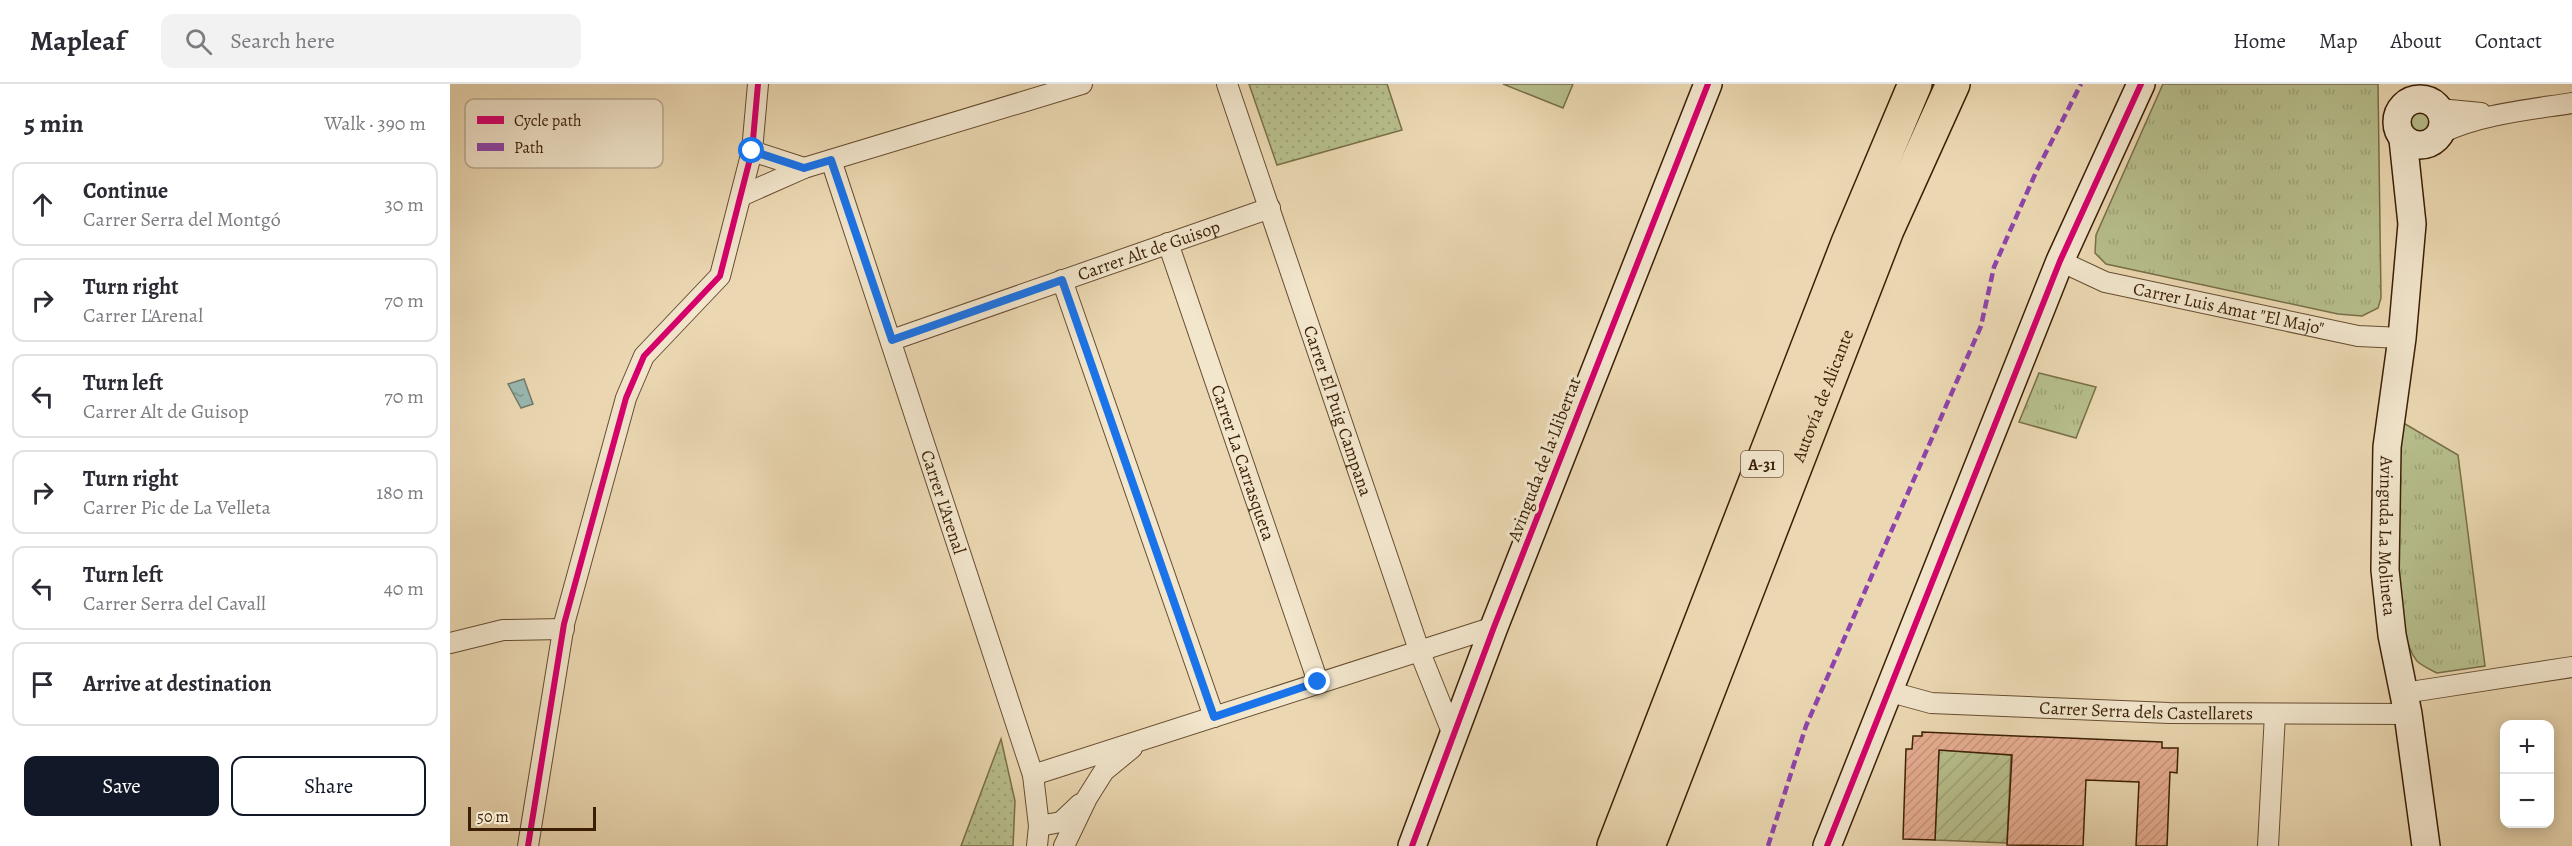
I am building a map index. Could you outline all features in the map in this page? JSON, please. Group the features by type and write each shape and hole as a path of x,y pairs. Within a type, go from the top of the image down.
{"highway":[{"name":"Autovía de Alicante","path":"1614,846 1848,243 1915,84"},
{"name":"Autovía de Alicante","path":"1648,846 1887,230 1953,84"}],"street":[{"path":"528,846 564,629 626,399 644,356 720,276 752,151 758,84"},
{"path":"741,196 804,168 1082,84"},
{"name":"Carrer El Puig Campana","path":"1227,84 1419,650 1454,737"},
{"name":"Avinguda de la Llibertat","path":"1412,846 1494,627 1708,84"},
{"path":"1827,846 2060,261 2141,84"},
{"path":"2433,113 2426,145 2414,145 2403,139 2397,129 2397,116 2402,95 2420,98 2433,113 2463,123 2499,114 2572,103"},
{"name":"Avinguda La Molineta","path":"2426,846 2406,704 2392,635 2385,570 2387,447 2402,338 2412,224 2433,113"},
{"name":"Avinguda La Molineta","path":"2403,139 2412,224"},
{"path":"752,151 804,168"},
{"name":"Carrer L'Arenal","path":"831,160 1033,775 1039,826 1037,846"},
{"name":"Carrer Alt de Guisop","path":"892,340 1270,208"},
{"name":"Carrer La Carrasqueta","path":"1168,243 1318,682"},
{"name":"Carrer Luis Amat \"El Majo\"","path":"2060,261 2105,282 2358,336 2402,338"},
{"path":"1062,280 1214,717"},
{"path":"1033,775 1494,627"},
{"path":"450,643 503,630 564,629"},
{"name":"Carrer Serra dels Castellarets","path":"1887,691 1931,703 2169,713 2275,714 2406,704 2572,667"},
{"path":"2268,846 2275,714"},
{"path":"1064,846 1087,798 1104,771 1141,741"},
{"path":"1039,826 1060,822 1087,798"}],"green space":[{"path":"1249,84 1387,84 1402,130 1277,165"},
{"path":"1503,84 1573,84 1563,108"},
{"path":"2163,84 2378,84 2381,298 2378,308 2362,316 2338,314 2106,264 2095,253 2096,235"},
{"path":"2421,112 2431,119 2432,123 2425,133 2421,134 2411,127 2410,123 2417,113"},
{"path":"2039,373 2096,387 2076,438 2019,422"},
{"path":"2400,421 2458,455 2485,666 2437,673 2417,661 2408,642 2398,582 2397,509"},
{"path":"1001,739 1015,801 1013,846 961,846"},
{"path":"1939,750 2011,755 2007,843 1935,840"}],"water":[{"path":"524,379 533,404 521,408 508,384"}],"building":[{"path":"1922,732 2162,742 2162,748 2178,748 2177,773 2170,772 2167,846 2136,846 2139,782 2086,780 2083,846 2007,845 2012,755 1939,750 1935,840 1903,839 1906,749 1912,749 1913,736 1922,736"}],"marked path":[{"path":"1768,846 1806,726 1981,326 1994,267 2037,170 2081,84"}],"cycle path":[{"path":"528,846 564,624 626,398 644,356 720,276 752,151 758,84"},
{"path":"1412,846 1494,627 1708,84"},
{"path":"1827,846 2060,261 2141,84"}],"route":[{"path":"752,151 804,168 831,160 892,340 1062,280 1214,717 1318,682"}]}
